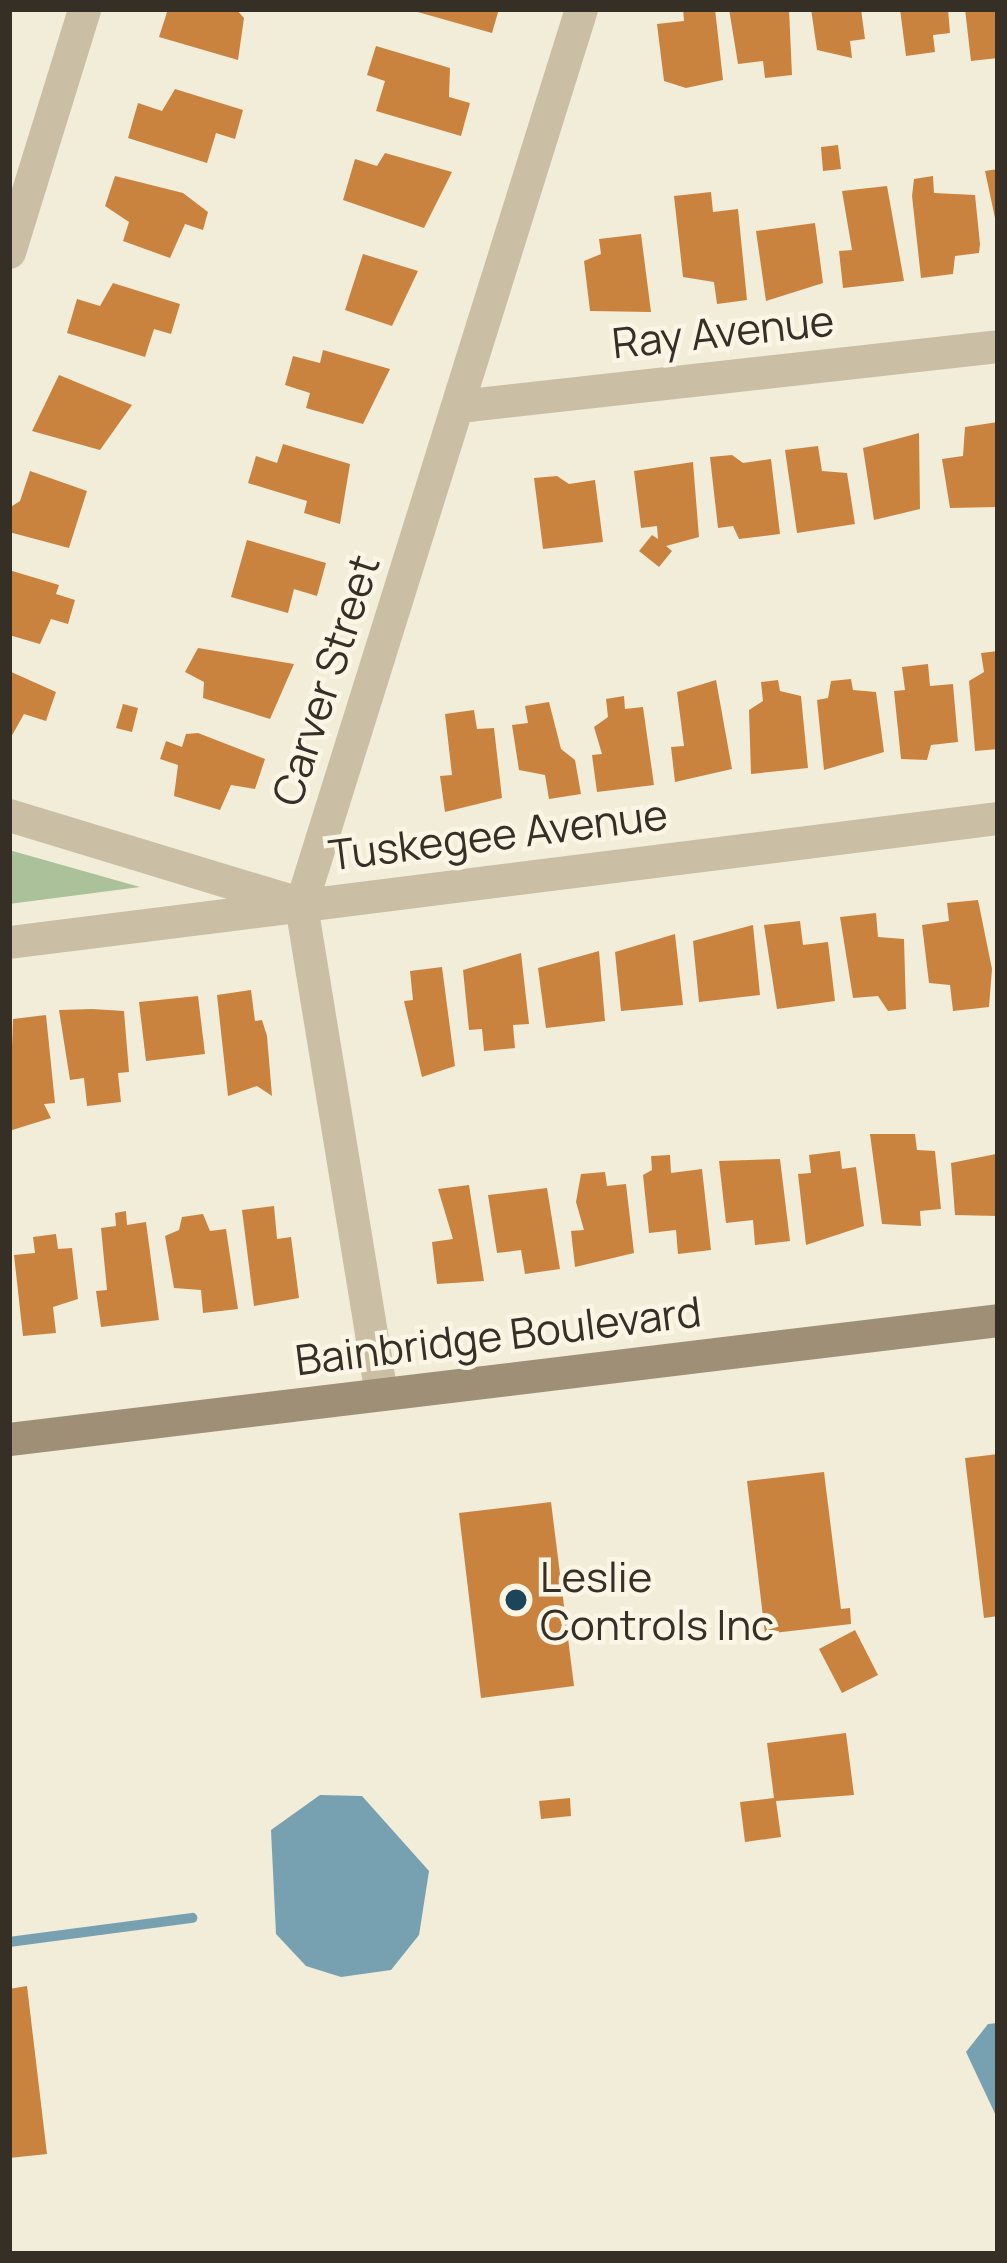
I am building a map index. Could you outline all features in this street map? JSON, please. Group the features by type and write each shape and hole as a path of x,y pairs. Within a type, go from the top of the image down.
{"main road":[{"name":"Bainbridge Boulevard","path":"9,1439 998,1320"}],"street":[{"path":"9,251 84,9"},
{"name":"Carver Street","path":"381,1394 301,904 581,9"},
{"name":"Ray Avenue","path":"459,406 998,346"},
{"path":"9,815 301,904"},
{"name":"Tuskegee Avenue","path":"9,942 998,818"}],"green space":[{"path":"9,850 140,887 9,904"}],"water":[{"path":"320,1795 362,1796 429,1871 419,1935 391,1970 341,1977 306,1966 276,1934 271,1830"},
{"path":"998,2023 998,2120 966,2052 988,2024"}],"building":[{"path":"168,9 236,9 244,18 238,60 159,37"},
{"path":"407,9 499,9 492,33"},
{"path":"683,9 715,9 723,80 686,88 664,81 657,24 684,21"},
{"path":"729,9 789,9 792,75 765,78 763,61 738,64"},
{"path":"811,9 861,9 865,39 850,41 852,58 817,50"},
{"path":"900,9 948,9 950,33 933,35 935,52 906,56"},
{"path":"965,9 998,9 998,58 971,61"},
{"path":"376,46 450,68 449,97 470,103 461,136 376,111 385,81 367,75"},
{"path":"175,89 243,110 235,139 216,133 207,163 128,138 138,103 162,111"},
{"path":"838,145 841,169 823,171 821,147"},
{"path":"385,153 452,172 424,228 343,200 355,159 377,166"},
{"path":"998,169 998,218 995,218 985,171"},
{"path":"115,176 183,193 208,212 203,230 185,224 170,258 123,241 129,222 105,206"},
{"path":"933,176 934,193 975,195 979,253 955,256 953,274 921,278 914,179"},
{"path":"887,186 904,281 843,288 839,251 852,250 842,191"},
{"path":"711,192 713,212 738,209 747,300 717,304 714,282 683,277 674,196"},
{"path":"815,223 823,283 766,301 756,231"},
{"path":"641,234 651,312 590,311 584,261 601,254 599,239"},
{"path":"363,254 418,271 392,326 345,310"},
{"path":"113,283 180,304 171,334 154,329 145,357 67,333 77,299 100,306"},
{"path":"323,350 390,369 363,424 306,408 310,393 285,385 293,356 320,363"},
{"path":"59,375 132,405 100,450 32,431"},
{"path":"998,422 998,507 950,508 942,459 963,456 965,427"},
{"path":"919,433 920,509 874,520 863,448"},
{"path":"283,444 350,464 340,524 304,513 307,501 248,483 256,456 277,463"},
{"path":"818,446 822,471 847,473 855,524 797,533 785,450"},
{"path":"732,455 743,463 771,459 780,534 739,539 733,526 718,528 710,457"},
{"path":"693,462 699,537 666,546 672,551 659,567 639,551 652,535 658,539 657,526 641,528 634,471"},
{"path":"30,471 87,491 69,548 9,532 9,508 20,501"},
{"path":"557,476 569,484 595,480 603,542 543,549 534,478"},
{"path":"247,540 326,563 317,596 294,589 288,613 231,597"},
{"path":"9,570 59,585 56,594 75,600 68,624 51,619 40,644 9,635"},
{"path":"198,648 294,664 270,719 203,698 204,682 185,672"},
{"path":"998,651 998,749 975,751 969,681 984,672 981,653"},
{"path":"928,664 930,686 953,684 958,742 931,745 927,760 901,759 894,691 905,690 902,667"},
{"path":"9,671 56,692 46,721 24,714 10,739"},
{"path":"851,679 853,690 876,692 884,752 824,770 817,700 828,698 831,681"},
{"path":"716,680 732,769 675,782 671,747 684,746 677,692"},
{"path":"778,680 780,691 801,696 808,768 751,774 749,710 763,701 761,682"},
{"path":"624,696 625,709 643,707 654,785 597,792 592,755 602,754 594,727 608,717 606,699"},
{"path":"549,702 561,749 575,760 581,794 549,799 545,775 519,770 512,725 528,723 525,706"},
{"path":"123,704 138,708 132,732 116,728"},
{"path":"474,710 477,729 494,728 502,798 445,812 440,776 452,775 445,714"},
{"path":"198,733 265,759 255,789 231,785 220,810 174,796 178,765 160,759 166,741 182,747 186,734"},
{"path":"978,900 992,969 989,1007 953,1011 950,985 929,983 922,925 949,921 947,903"},
{"path":"876,913 878,937 904,939 906,1009 888,1011 878,996 853,998 840,917"},
{"path":"800,921 803,945 828,942 835,1001 777,1009 764,925"},
{"path":"753,925 760,995 699,1002 693,941"},
{"path":"675,934 683,1005 621,1011 615,952"},
{"path":"599,951 605,1021 546,1028 538,968"},
{"path":"521,953 529,1024 513,1025 515,1048 484,1051 482,1029 469,1030 463,970"},
{"path":"442,967 455,1066 422,1077 404,1001 413,1000 410,971"},
{"path":"251,990 255,1021 262,1020 267,1036 272,1096 257,1086 228,1096 217,995"},
{"path":"198,996 205,1054 146,1061 139,1002"},
{"path":"59,1010 124,1011 129,1072 118,1073 121,1102 87,1106 84,1078 70,1080"},
{"path":"46,1015 55,1103 44,1104 51,1118 9,1131 13,1019"},
{"path":"870,1134 915,1134 917,1150 935,1151 941,1209 920,1211 921,1226 882,1224"},
{"path":"840,1151 842,1169 856,1167 864,1226 806,1245 798,1174 811,1173 809,1155"},
{"path":"996,1154 998,1216 955,1215 951,1163"},
{"path":"670,1155 671,1173 702,1169 711,1250 678,1254 676,1230 649,1233 643,1175 652,1170 651,1156"},
{"path":"780,1159 790,1241 755,1245 753,1220 726,1223 719,1161"},
{"path":"605,1172 607,1186 626,1184 634,1253 575,1267 571,1231 584,1230 576,1202 581,1174"},
{"path":"469,1185 484,1281 437,1284 432,1242 453,1239 438,1189"},
{"path":"547,1188 560,1269 525,1274 521,1250 497,1253 488,1195"},
{"path":"274,1206 277,1239 291,1237 299,1298 254,1306 242,1210"},
{"path":"126,1211 127,1225 146,1222 159,1320 101,1327 96,1291 107,1290 101,1228 116,1226 115,1213"},
{"path":"203,1214 210,1231 226,1229 238,1309 203,1313 201,1290 174,1288 165,1236 179,1230 182,1217"},
{"path":"56,1234 58,1249 72,1248 78,1299 53,1307 56,1333 23,1336 14,1255 35,1253 33,1237"},
{"path":"998,1454 998,1616 984,1618 965,1458"},
{"path":"824,1472 841,1609 850,1608 851,1624 765,1634 747,1481"},
{"name":"Leslie Controls Inc","path":"551,1502 574,1686 481,1698 459,1513"},
{"path":"855,1630 878,1675 842,1693 819,1649"},
{"path":"846,1733 854,1795 776,1801 781,1837 745,1842 740,1802 774,1798 767,1743"},
{"path":"570,1798 571,1816 541,1819 539,1801"},
{"path":"27,1986 47,2154 9,2158 9,1989"}],"waterway":[{"path":"9,1942 192,1918"}],"place":[{"name":"Leslie Controls Inc","path":"516,1600"}]}
